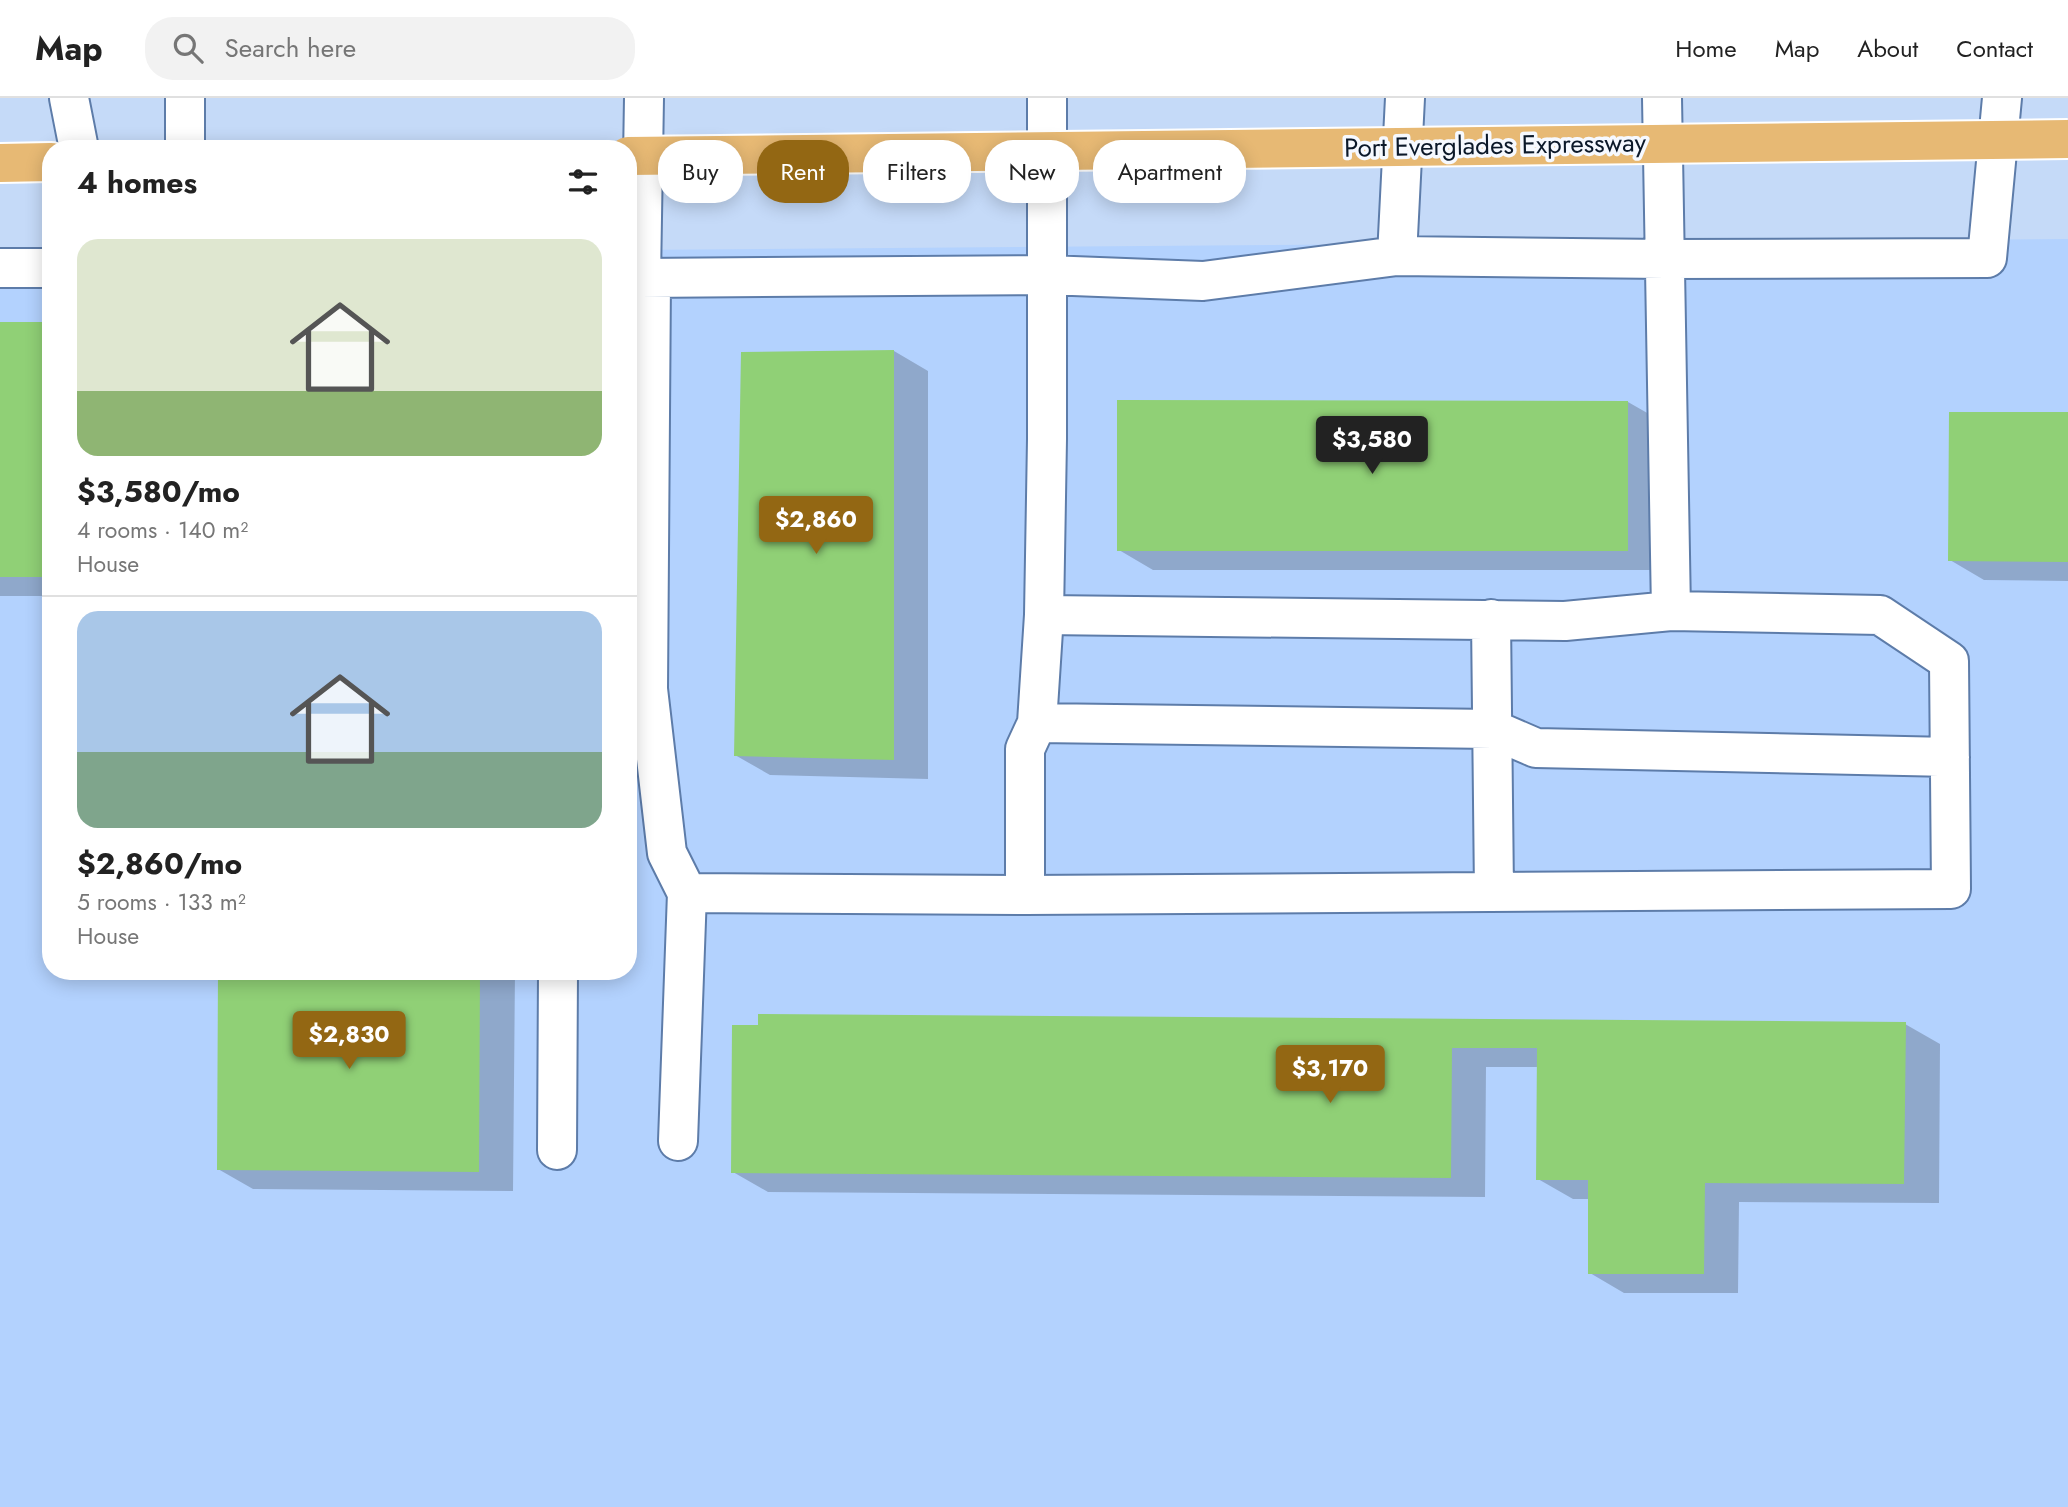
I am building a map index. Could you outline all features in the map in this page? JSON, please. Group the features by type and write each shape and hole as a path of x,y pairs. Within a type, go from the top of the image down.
{"highway":[{"name":"Port Everglades Expressway","path":"637,156 2068,139"},
{"path":"0,163 42,162"}],"lane":[{"path":"69,98 77,140"},
{"path":"185,98 185,140"},
{"path":"645,98 640,278 648,689 667,853 687,893 678,1141"},
{"path":"1026,895 1025,749 1038,723 1044,615 1047,98"},
{"path":"1397,256 1405,98"},
{"path":"1662,98 1671,611"},
{"path":"640,278 1047,275 1203,281 1397,256 1987,258 2002,98"},
{"path":"0,268 42,268"},
{"path":"687,893 1026,895 1951,888 1949,661 1880,615 1671,611 1565,621 1044,615"},
{"path":"1491,619 1494,892"},
{"path":"1038,723 1492,729 1536,748 1950,757"},
{"path":"557,1150 558,980"}],"shaded area":[{"path":"2068,239 2068,1507 0,1507 0,255 42,255 42,980 637,980 637,250"}],"building":[{"path":"0,322 42,322 42,577 0,577"},
{"path":"894,350 894,760 734,756 741,352"},
{"path":"1117,400 1628,401 1628,551 1117,551"},
{"path":"1949,412 2068,412 2068,562 1948,561"},
{"path":"218,980 480,980 479,1172 217,1170"},
{"path":"758,1014 1906,1022 1904,1184 1705,1183 1704,1274 1588,1274 1588,1180 1536,1180 1537,1048 1452,1048 1451,1178 731,1173 732,1025 758,1025"}]}
